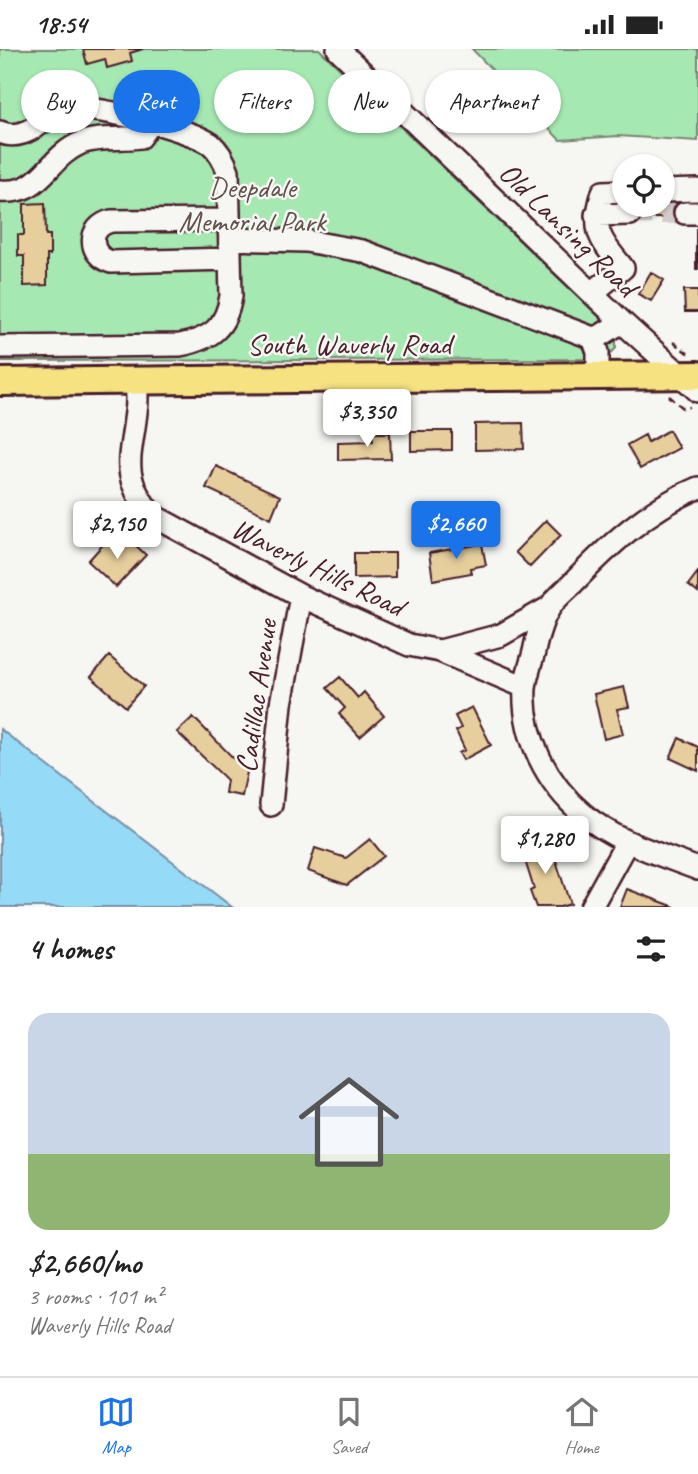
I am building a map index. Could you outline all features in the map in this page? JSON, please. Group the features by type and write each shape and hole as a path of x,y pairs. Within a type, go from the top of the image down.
{"main road":[{"name":"South Waverly Road","path":"0,382 598,376 692,380"}],"street":[{"name":"Old Lansing Road","path":"338,49 622,322 692,380"},
{"path":"0,132 18,135 66,109 89,108 113,114"},
{"path":"0,191 14,192 38,182 64,153 79,144 92,140 141,137 144,133"},
{"path":"0,347 180,345 201,340 220,327 228,313 231,296 228,171 213,146 184,133"},
{"path":"675,191 698,190"},
{"path":"592,293 623,268 601,240 596,215 603,192 612,192"},
{"path":"596,215 612,215"},
{"path":"230,240 111,262 101,259 96,253 94,240 96,229 102,223 111,221 230,240 306,241 362,251 593,338 622,322"},
{"path":"593,338 598,352 598,376"},
{"name":"Waverly Hills Road","path":"136,379 137,411 129,453 129,470 139,499 152,515 301,596 409,645 440,651 525,687"},
{"path":"698,488 663,505 642,520 597,559 550,607 539,629 525,687 530,731 550,779 583,815 627,842 698,869"},
{"name":"Cadillac Avenue","path":"271,805 281,704 301,596"},
{"name":"Waverly Hills Road","path":"440,651 501,635 550,607"},
{"path":"591,907 627,842"}],"green space":[{"name":"Deepdale Memorial Park","path":"0,49 319,49 341,70 328,70 328,133 407,133 616,333 616,348 606,359 0,361"},
{"path":"472,49 698,49 698,141 618,136 560,140 553,133 561,133 561,70 492,70"}],"water":[{"path":"0,729 232,907 0,907"}],"building":[{"path":"83,49 143,49 130,53 132,61 107,68 105,59 87,64"},
{"path":"675,199 685,199 685,218 630,218 675,217"},
{"path":"45,203 46,235 50,235 47,285 24,286 24,256 18,256 18,235 24,235 24,204"},
{"path":"698,229 698,269 696,269"},
{"path":"651,272 664,280 651,301 638,294"},
{"path":"684,290 698,290 698,312 685,312"},
{"path":"523,423 524,449 475,450 475,424"},
{"path":"669,430 679,448 640,469 627,445 645,435 648,442"},
{"path":"411,431 452,431 452,450 411,451"},
{"path":"372,433 390,433 391,459 338,460 338,442 373,441"},
{"path":"216,466 280,496 271,518 206,488"},
{"path":"546,520 561,535 530,567 515,552"},
{"path":"107,540 120,552 131,541 146,555 116,587 88,561"},
{"path":"482,544 486,565 470,568 471,573 433,580 429,553"},
{"path":"354,553 395,553 395,577 354,578"},
{"path":"698,572 698,593 688,585"},
{"path":"109,656 144,686 126,707 91,677"},
{"path":"340,677 358,698 364,692 384,716 360,737 339,714 345,708 327,688"},
{"path":"624,687 629,707 617,709 623,734 604,739 594,694"},
{"path":"472,707 491,745 463,760 459,753 465,750 456,731 461,728 455,716"},
{"path":"193,717 247,772 242,796 225,793 227,780 177,732"},
{"path":"679,738 698,747 698,771 670,758"},
{"path":"370,839 384,856 347,885 308,871 315,848 346,858"},
{"path":"549,839 570,904 560,907 536,907 530,891 534,889 521,848"},
{"path":"627,889 675,907 620,907"}],"tunnel":[{"path":"675,213 685,213"}]}
